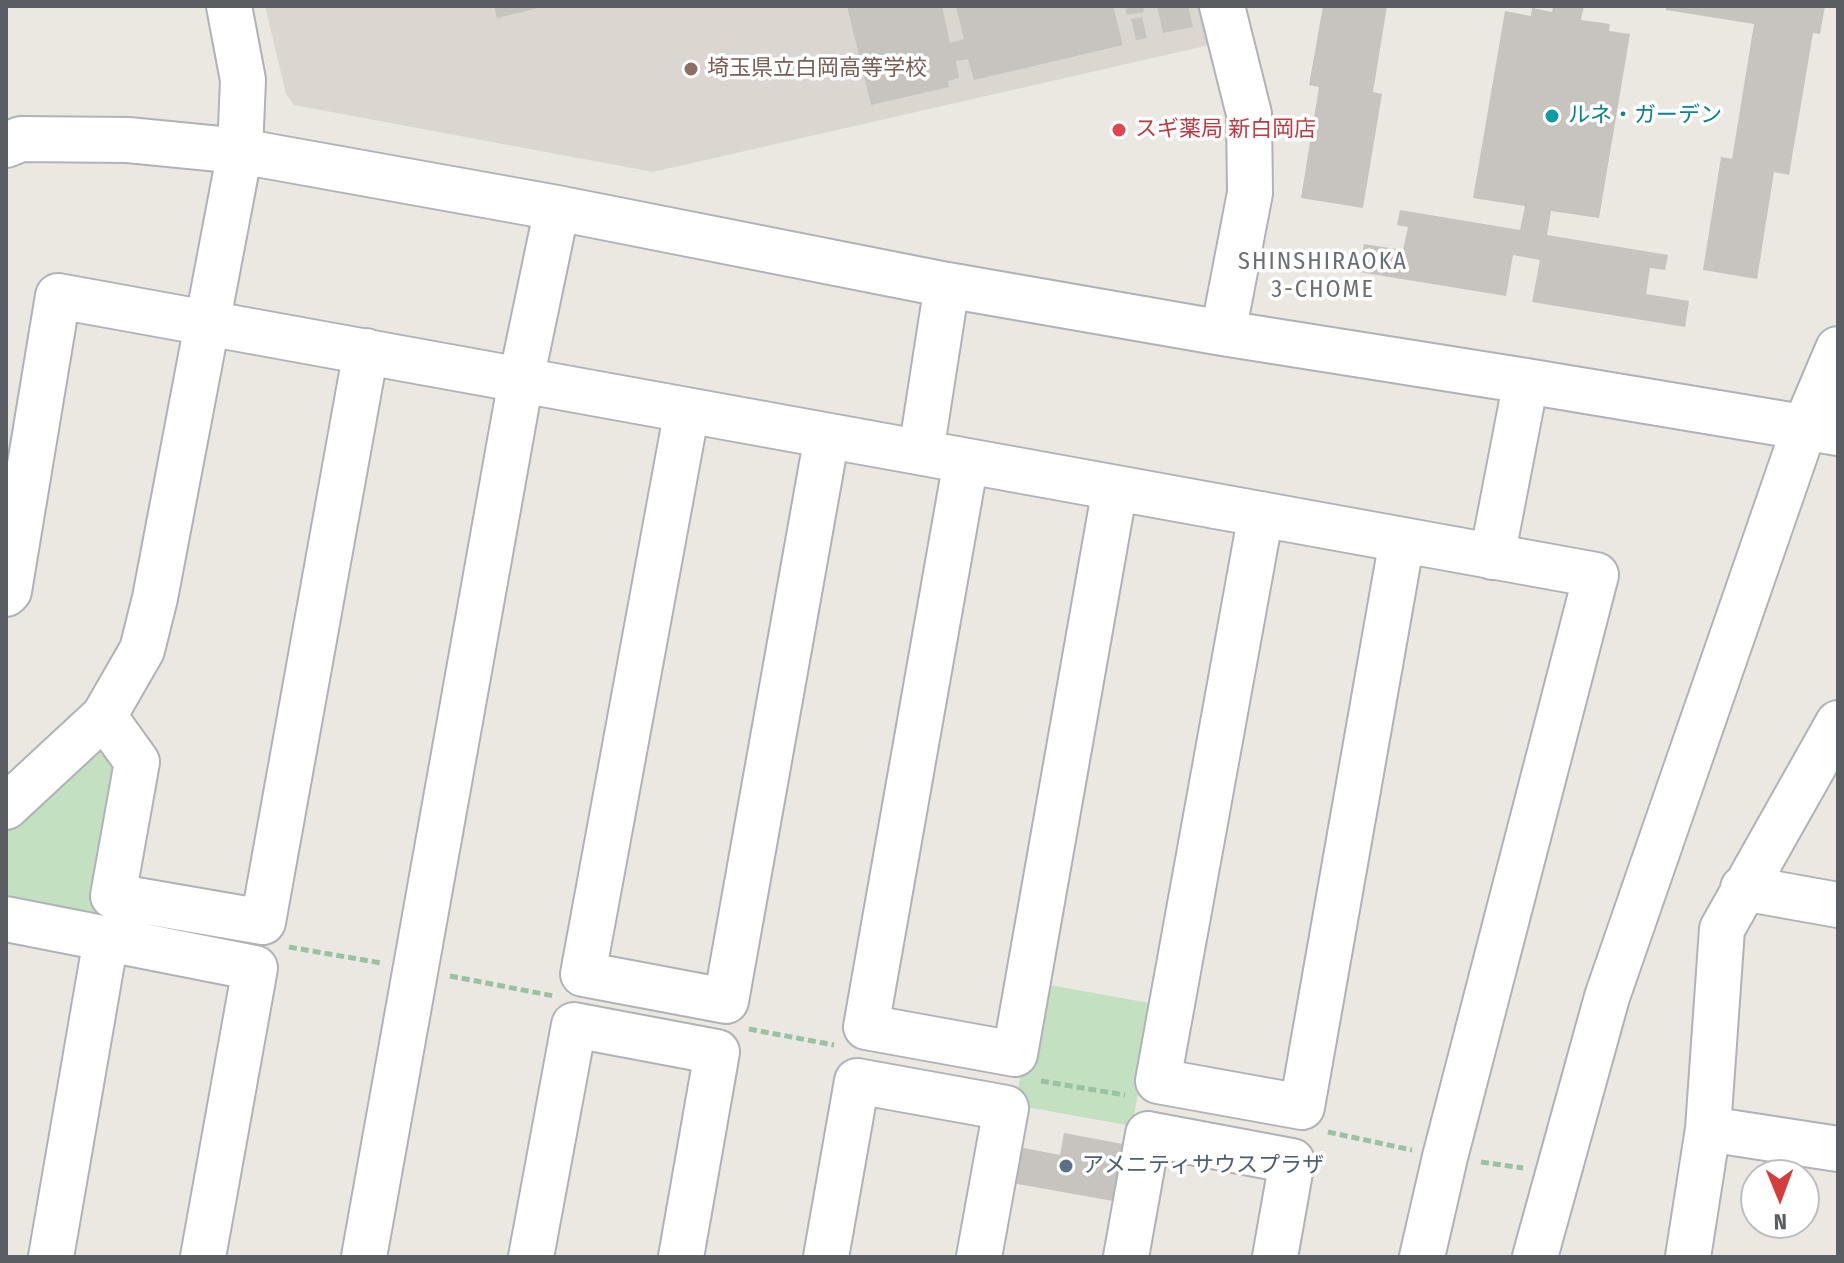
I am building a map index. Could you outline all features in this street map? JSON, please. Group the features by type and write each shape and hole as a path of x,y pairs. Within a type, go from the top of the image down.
{"street":[{"path":"6,807 104,716 142,650 155,598 240,151 243,80 229,6"},
{"path":"1222,6 1249,114 1250,193 1223,333"},
{"path":"6,145 21,139 128,140 240,151 557,208 947,285 1821,431"},
{"path":"364,1257 521,380 557,208"},
{"path":"921,452 947,285"},
{"path":"6,594 9,591 11,540 58,296 1596,575 1445,1157 1422,1257"},
{"path":"1535,1257 1607,997 1821,431 1838,349"},
{"path":"104,716 137,762 113,896 263,922 366,351"},
{"path":"1492,557 1526,381"},
{"path":"687,410 583,974 726,1001 827,436"},
{"path":"966,461 866,1027 1015,1054 1115,488"},
{"path":"1261,514 1158,1081 1302,1107 1402,540"},
{"path":"1688,1257 1708,1129 1722,929 1838,723"},
{"path":"1743,888 1838,905"},
{"path":"6,919 255,968 203,1257"},
{"path":"51,1257 106,939"},
{"path":"531,1257 574,1025 717,1052 681,1257"},
{"path":"826,1257 857,1081 1006,1108 979,1257"},
{"path":"1708,1129 1838,1149"},
{"path":"1126,1257 1148,1134 1292,1161 1275,1257"}],"path":[{"path":"275,945 564,998"},
{"path":"737,1027 846,1047"},
{"path":"1039,1080 1126,1095"},
{"path":"1327,1131 1445,1157 1536,1170"}],"shaded area":[{"name":"埼玉県立白岡高等学校","path":"265,6 1205,6 1214,44 653,172 294,105 286,94"}],"green space":[{"path":"100,749 124,775 100,923 6,908 6,833"},
{"path":"1038,983 1155,1004 1132,1126 1015,1105"}],"building":[{"path":"494,6 542,6 542,7 497,18"},
{"path":"847,6 942,6 950,43 964,39 956,7 1113,6 1123,45 974,80 968,59 956,61 959,78 948,81 949,87 871,105"},
{"path":"1125,6 1143,6 1144,12 1127,15"},
{"path":"1157,6 1188,6 1193,27 1163,33"},
{"path":"1323,6 1387,6 1373,92 1382,94 1363,208 1301,198 1319,87 1309,85"},
{"path":"1553,6 1584,6 1581,20 1610,24 1609,31 1630,34 1599,218 1551,211 1547,235 1668,255 1665,270 1650,268 1646,294 1689,301 1685,327 1532,302 1540,260 1513,255 1506,296 1359,272 1364,244 1403,250 1408,227 1397,225 1400,210 1520,230 1525,206 1473,198 1505,11 1531,16 1532,8 1552,12"},
{"path":"1667,6 1825,6 1820,34 1813,33 1789,175 1774,172 1757,279 1703,270 1721,157 1732,159 1754,24 1666,10"},
{"path":"1142,17 1147,38 1136,40 1131,19"},
{"path":"1064,1133 1123,1144 1113,1201 1001,1181 1008,1145 1060,1155"}],"place":[{"name":"埼玉県立白岡高等学校","path":"691,69"},
{"name":"ルネ・ガーデン","path":"1552,116"},
{"name":"スギ薬局 新白岡店","path":"1119,130"},
{"name":"アメニティサウスプラザ","path":"1066,1166"}],"district":[{"name":"SHINSHIRAOKA 3-CHOME","path":"1323,276"}]}
